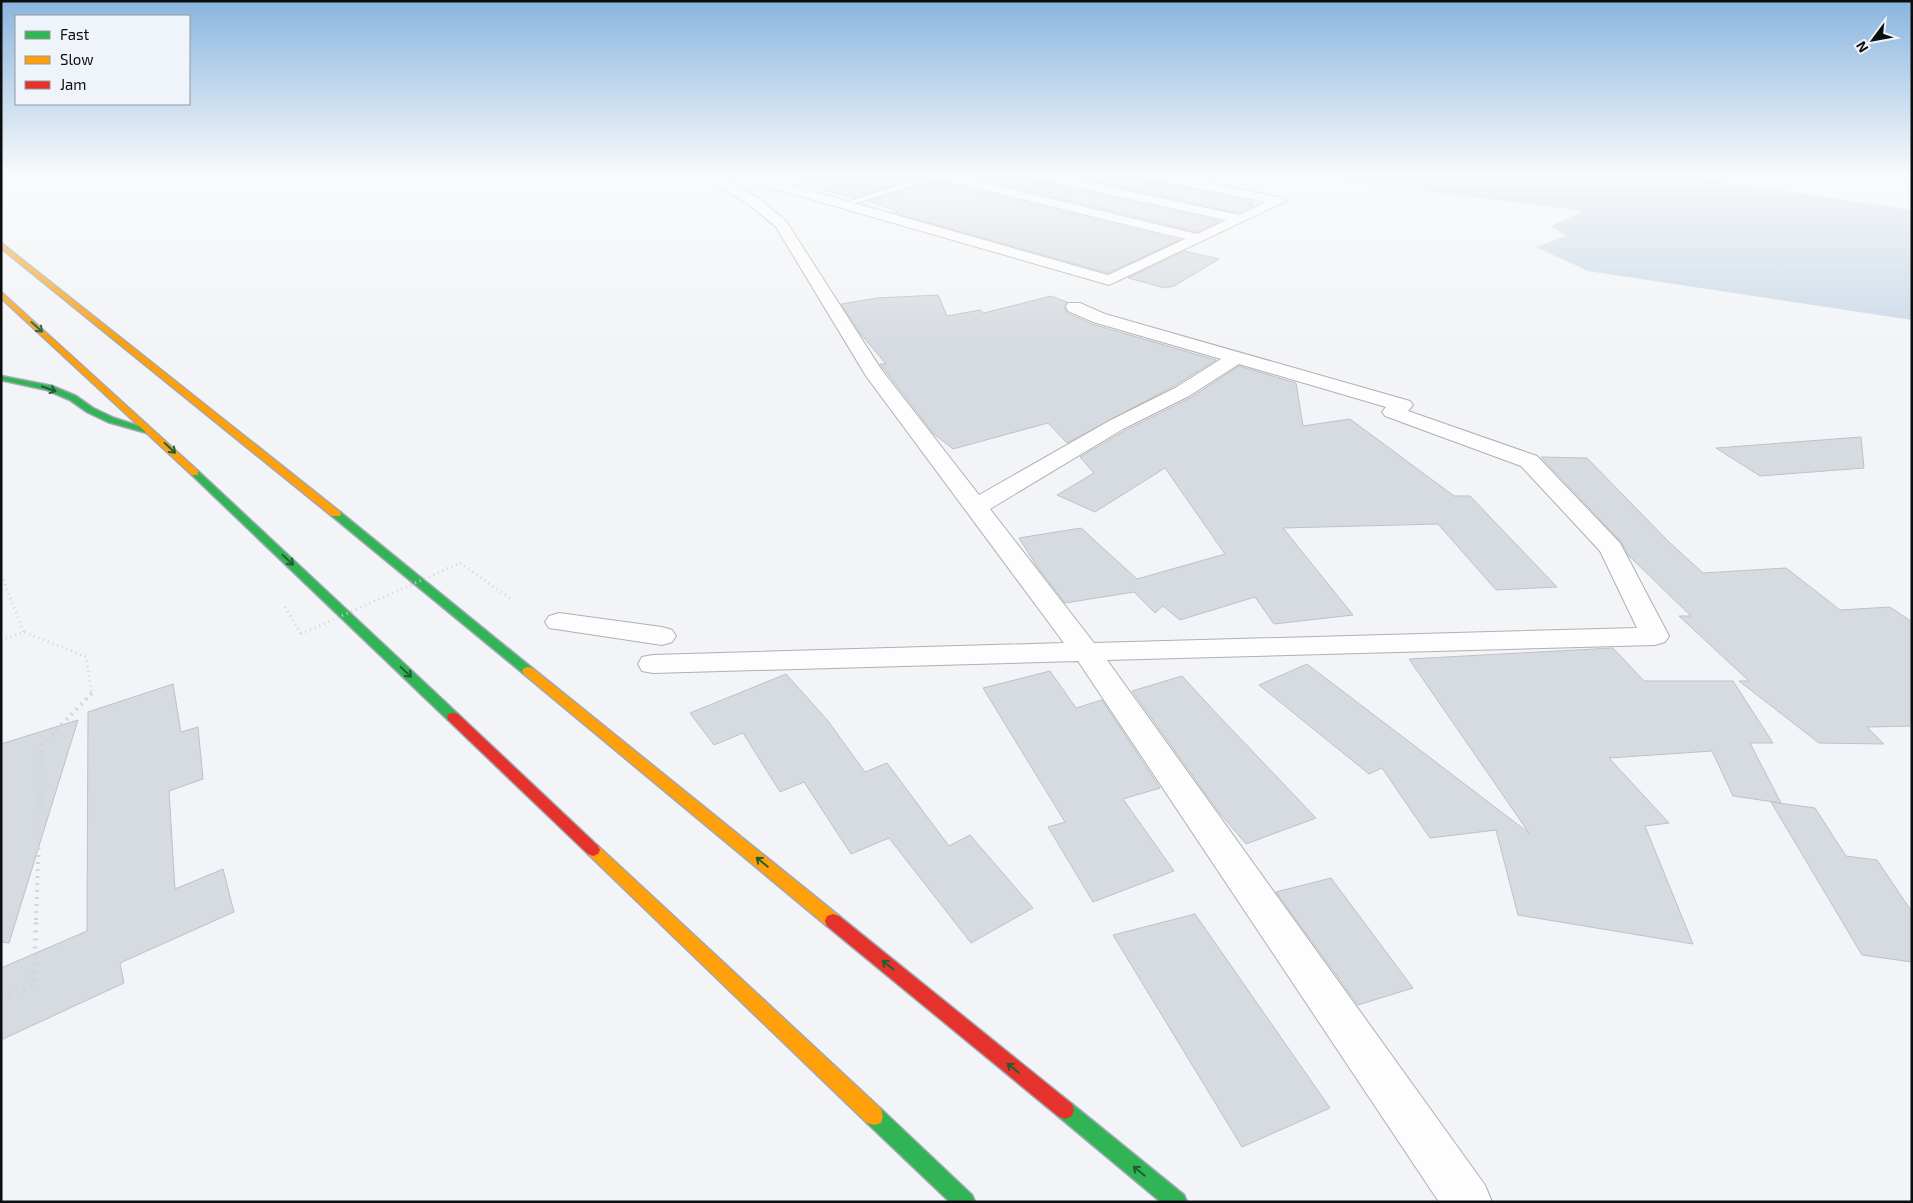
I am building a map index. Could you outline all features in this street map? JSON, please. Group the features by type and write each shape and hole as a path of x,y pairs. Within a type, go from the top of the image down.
{"highway":[{"path":"1,245 236,433 1177,1202"},
{"path":"1,294 152,432 965,1202"},
{"path":"1,378 49,388 73,398 90,410 111,420 152,432"}],"street":[{"path":"784,229 873,372 1086,652 1468,1202"},
{"path":"932,229 1109,280 1218,229"},
{"path":"1162,229 1198,238"},
{"path":"653,664 1655,636 1611,548 1528,461 1392,412 1403,405 1099,318 1074,307"},
{"path":"976,506 1116,425 1182,392 1235,358"},
{"path":"559,622 662,636"}],"path":[{"path":"284,606 301,634 460,563 510,598"},
{"path":"1,575 24,632"},
{"path":"1,640 24,632 86,657 92,695 42,745 34,985 1,998"}],"shaded area":[{"path":"1556,229 1912,229 1912,320 1588,271 1536,247 1566,236"}],"building":[{"path":"952,229 1134,229 1179,240 1108,273"},
{"path":"1185,229 1203,229 1197,232"},
{"path":"1185,251 1219,259 1174,286 1165,288 1128,278"},
{"path":"938,295 947,316 980,310 984,313 1051,296 1067,302 1064,306 1067,313 1092,324 1216,360 1174,386 1067,443 1048,423 953,449 934,434 883,368 880,364 886,364 860,333 841,304 877,298"},
{"path":"1239,366 1296,383 1303,426 1350,419 1454,496 1470,496 1557,587 1496,590 1438,524 1283,528 1353,615 1274,624 1255,597 1180,620 1163,606 1155,613 1134,592 1065,603 1036,565 1019,538 1081,528 1137,579 1225,554 1165,468 1095,512 1057,495 1094,473 1080,457 1124,431 1190,398"},
{"path":"1861,437 1864,468 1760,476 1716,448"},
{"path":"1541,457 1587,458 1669,542 1703,573 1786,568 1840,610 1890,607 1912,622 1912,726 1867,727 1884,744 1819,743 1739,681 1749,681 1679,616 1691,616 1629,556 1621,542"},
{"path":"1613,648 1644,681 1733,681 1773,743 1750,743 1781,803 1733,796 1712,751 1609,758 1669,823 1645,826 1693,944 1518,915 1496,830 1430,838 1382,768 1369,774 1259,685 1307,664 1529,833 1409,659"},
{"path":"1050,671 1076,708 1102,700 1160,788 1123,799 1174,871 1093,902 1048,827 1065,822 983,688"},
{"path":"786,674 828,721 865,772 887,763 949,846 970,835 1033,908 971,943 889,838 851,854 804,782 780,792 743,733 714,745 690,713"},
{"path":"1182,676 1316,818 1246,844 1218,811 1132,691"},
{"path":"173,684 181,732 198,727 203,779 169,791 175,889 223,869 234,912 120,963 124,983 1,1040 1,968 87,931 88,712"},
{"path":"78,720 9,943 1,942 1,744"},
{"path":"1771,802 1815,808 1846,856 1877,860 1912,912 1912,962 1862,955"},
{"path":"1331,878 1413,988 1358,1005 1276,892"},
{"path":"1195,914 1330,1108 1242,1147 1113,935"}],"traffic: fast":[{"path":"1,378 49,388 73,398 90,410 111,420 147,430"},
{"path":"195,473 453,717"},
{"path":"336,514 528,671"},
{"path":"1065,1110 1177,1202"},
{"path":"874,1116 965,1202"}],"traffic: slow":[{"path":"1,245 336,514"},
{"path":"1,294 195,473"},
{"path":"528,671 833,921"},
{"path":"593,850 874,1116"}],"traffic: jam":[{"path":"453,717 593,850"},
{"path":"833,921 1065,1110"}]}
